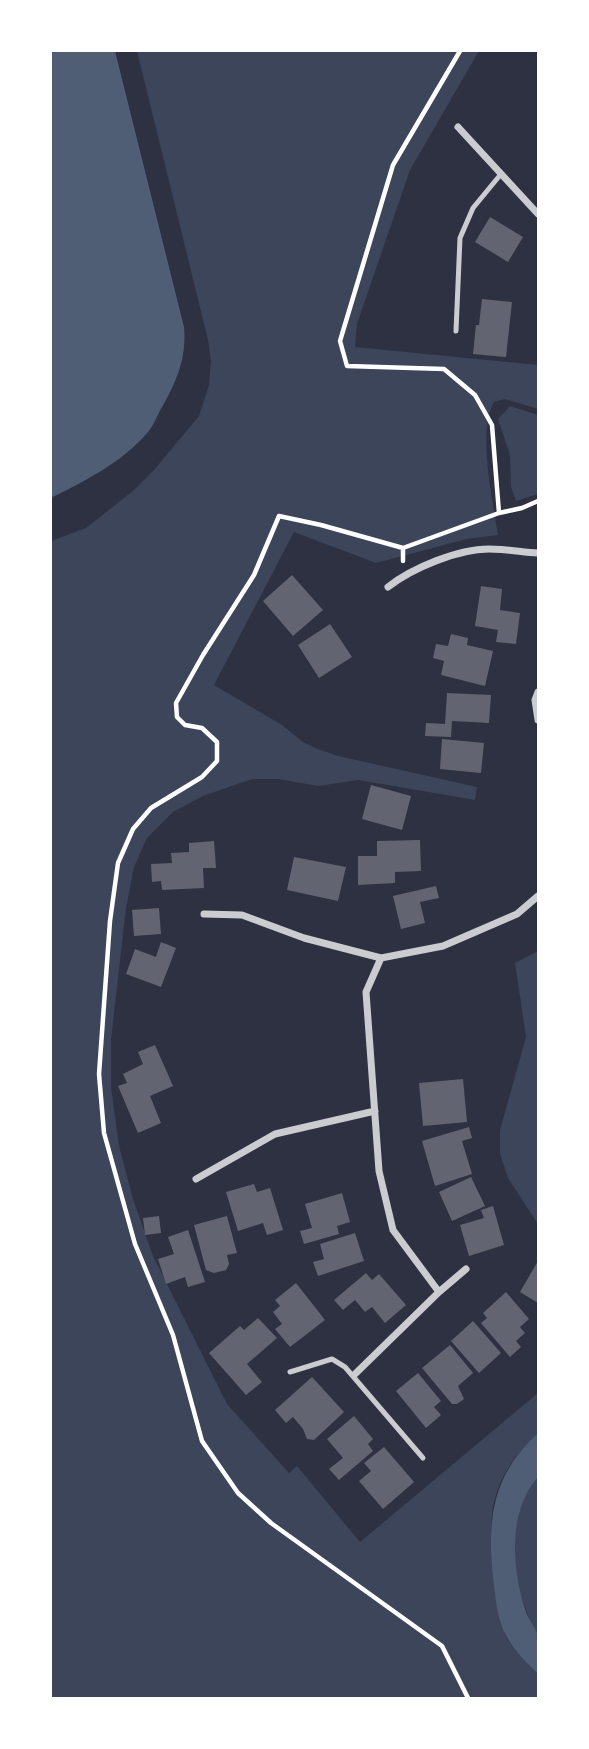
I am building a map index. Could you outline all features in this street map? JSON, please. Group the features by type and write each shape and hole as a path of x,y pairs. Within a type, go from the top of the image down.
{"street":[{"path":"458,127 538,214"},
{"path":"388,587 404,575 435,560 486,549 538,553"},
{"path":"538,692 535,700 538,720"},
{"path":"204,915 242,915 304,938 381,958 443,946 517,914 538,896"},
{"path":"381,958 366,992 379,1171 393,1230 439,1292"},
{"path":"196,1179 275,1134 375,1111"},
{"path":"354,1375 466,1269"}],"lane":[{"path":"456,331 460,238 472,208 501,174"},
{"path":"290,1372 332,1359 354,1375 423,1458"}],"path":[{"path":"460,51 393,165 340,341 347,366 444,369 475,395 492,425 499,513"},
{"path":"468,1698 442,1646 271,1523 238,1493 202,1441 173,1335 135,1244 104,1133 99,1074 110,921 118,863 133,829 151,808 202,777 217,761 217,742 202,728 185,725 177,717 176,703 254,575 279,516 403,548 499,513 522,508 538,500"},
{"path":"403,548 404,575"}],"shaded area":[{"path":"51,51 115,51 184,327 184,349 176,380 148,432 115,462 51,498"},
{"path":"137,51 479,51 410,170 357,324 355,347 538,365 538,409 505,399 494,402 489,415 486,448 498,535 467,539 376,563 294,532 214,685 315,748 338,756 477,787 475,800 359,780 318,786 278,779 252,779 203,796 173,812 147,838 134,867 126,908 111,1040 111,1087 119,1146 133,1199 153,1256 227,1404 289,1473 297,1466 360,1542 538,1393 538,1433 507,1469 499,1487 494,1505 492,1544 505,1632 513,1648 538,1674 538,1698 51,1698 51,541 86,528 134,490 154,470 199,416 209,385 211,361"},
{"path":"510,406 538,415 538,494 516,501 511,487 510,455 498,419"},
{"path":"538,951 538,1224 508,1178 500,1154 500,1130 526,1037 515,963"},
{"path":"538,1433 538,1477 521,1507 515,1560 526,1612 539,1640 538,1674 513,1647 501,1625 491,1541 495,1502 501,1484 522,1450"},
{"path":"538,1477 538,1635 522,1598 517,1577 515,1534 519,1513"}],"building":[{"path":"490,217 523,237 508,262 475,242"},
{"path":"482,299 512,302 506,357 473,354"},
{"path":"292,575 323,610 293,636 263,601"},
{"path":"481,586 502,589 500,610 520,613 516,644 496,642 498,630 475,626"},
{"path":"330,624 352,657 319,678 298,645"},
{"path":"451,634 468,638 467,645 493,651 485,686 441,675 444,661 433,658 436,644 448,646"},
{"path":"447,693 491,695 489,723 452,721 451,737 425,736 426,723 445,724"},
{"path":"442,739 484,743 481,773 440,769"},
{"path":"371,785 411,796 402,830 362,819"},
{"path":"420,840 421,871 395,872 395,883 358,885 358,856 377,856 377,841"},
{"path":"214,841 216,868 203,868 204,888 162,890 161,881 152,882 151,864 172,863 171,853 189,852 189,843"},
{"path":"294,857 346,867 338,901 287,890"},
{"path":"436,886 439,898 420,902 425,923 401,929 393,896"},
{"path":"159,908 161,934 134,936 132,910"},
{"path":"161,942 176,948 161,987 126,974 135,949 156,957"},
{"path":"155,1045 173,1086 150,1096 161,1123 138,1133 118,1086 127,1083 123,1074 143,1064 138,1052"},
{"path":"463,1079 467,1122 423,1126 419,1083"},
{"path":"469,1127 472,1138 462,1141 472,1174 435,1186 422,1141"},
{"path":"471,1177 485,1206 452,1221 439,1192"},
{"path":"254,1184 257,1192 270,1188 283,1230 267,1235 263,1223 238,1231 226,1192"},
{"path":"342,1193 350,1222 337,1226 339,1234 304,1244 300,1231 312,1228 305,1204"},
{"path":"493,1206 504,1245 469,1256 460,1225 484,1218 481,1210"},
{"path":"159,1216 161,1233 145,1235 143,1218"},
{"path":"227,1216 237,1253 227,1255 229,1264 226,1270 214,1273 206,1270 194,1225"},
{"path":"188,1230 205,1282 188,1287 185,1277 166,1284 158,1259 174,1254 168,1237"},
{"path":"355,1233 364,1261 318,1276 313,1262 324,1259 320,1244"},
{"path":"538,1261 538,1303 520,1292"},
{"path":"366,1273 372,1280 379,1274 406,1305 385,1323 372,1307 365,1312 355,1300 343,1310 334,1300"},
{"path":"296,1283 325,1320 290,1347 275,1329 282,1324 273,1312 280,1306 275,1300"},
{"path":"506,1292 529,1319 520,1327 525,1333 516,1341 521,1347 510,1357 481,1323 487,1318 483,1313"},
{"path":"258,1318 277,1338 247,1364 262,1382 246,1395 209,1353 240,1326 244,1330"},
{"path":"473,1321 501,1353 479,1373 451,1341"},
{"path":"450,1345 473,1373 458,1386 464,1399 457,1404 452,1404 422,1368"},
{"path":"418,1373 441,1401 434,1407 441,1415 426,1428 396,1391"},
{"path":"312,1377 344,1412 314,1440 307,1439 293,1417 286,1423 275,1410"},
{"path":"354,1416 373,1439 368,1444 373,1451 339,1480 329,1469 343,1458 327,1439"},
{"path":"384,1447 414,1482 383,1509 359,1481 371,1471 364,1463"}]}
